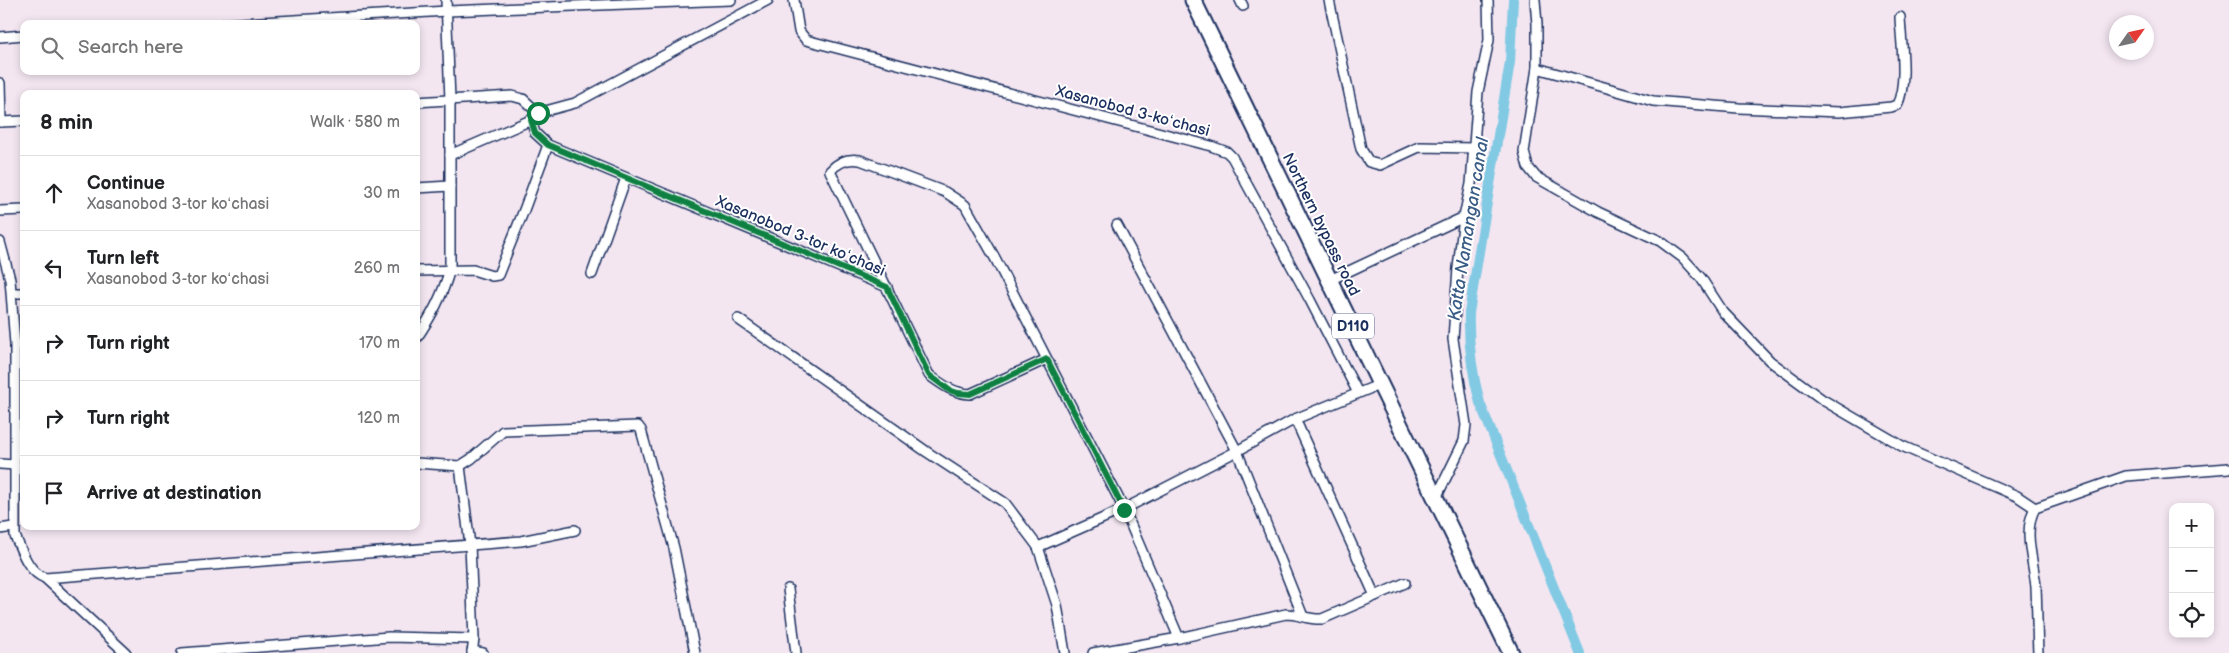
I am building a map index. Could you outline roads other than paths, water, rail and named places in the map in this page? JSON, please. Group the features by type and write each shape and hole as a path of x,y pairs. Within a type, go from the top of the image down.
{"main road":[{"name":"Northern bypass road","path":"1193,0 1512,653"}],"street":[{"path":"420,333 439,302 450,269 450,100 446,0"},
{"path":"293,20 447,11 731,0"},
{"path":"450,155 531,120 538,113 575,102 768,0"},
{"name":"Xasanobod 3-koʻchasi","path":"794,0 799,31 806,40 1211,146 1226,152 1232,158 1310,300 1358,393"},
{"path":"1329,0 1361,149 1368,162 1380,165 1419,148 1474,148"},
{"path":"1436,498 1464,441 1466,425 1453,339 1464,217 1471,184 1478,92 1489,40 1488,0"},
{"path":"1535,0 1537,68 1524,152 1528,167 1536,177 1598,212 1660,241 1682,258 1701,278 1723,312 1770,361 1823,400 1902,446 2016,496 2035,508"},
{"path":"1537,68 1653,101 1739,108 1838,112 1891,107 1897,105 1902,82 1900,17"},
{"path":"0,37 20,35"},
{"path":"0,83 1,122 20,121"},
{"path":"420,102 519,97 538,113"},
{"name":"Xasanobod 3-tor koʻchasi","path":"531,120 535,133 548,145 887,287"},
{"path":"420,271 473,270 492,276 498,275 548,145"},
{"path":"1047,359 970,394 949,390 929,375 830,174 833,168 844,161 851,159 860,160 945,192 965,205 995,258 1047,359 1124,510 1179,638"},
{"path":"592,274 626,178"},
{"path":"420,188 450,186"},
{"path":"0,211 20,210"},
{"path":"1330,280 1464,217"},
{"path":"1117,225 1237,451 1302,614"},
{"path":"0,242 12,293 20,382 19,485 13,527 15,536 27,561 38,575 45,578 126,653"},
{"path":"12,293 20,293"},
{"path":"738,320 913,443 1004,503 1038,547 1057,604 1065,653"},
{"path":"1038,547 1124,510 1295,419 1381,384"},
{"path":"1295,419 1375,596"},
{"path":"420,463 460,466 471,460 503,430 638,426 641,430 674,548 695,653"},
{"path":"0,464 18,466"},
{"path":"460,466 470,545 474,640 472,652 483,653"},
{"path":"2038,653 2036,586 2029,529 2030,518 2035,508 2126,476 2229,468"},
{"path":"0,529 13,527"},
{"path":"45,578 521,541 575,530"},
{"path":"1093,653 1179,638 1286,614 1302,614 1311,620 1322,619 1405,583"},
{"path":"788,588 796,653"},
{"path":"182,653 389,637 474,640"}],"waterway":[{"name":"Katta Namangan canal","path":"1513,0 1510,62 1469,313 1470,347 1480,403 1580,653"}]}
